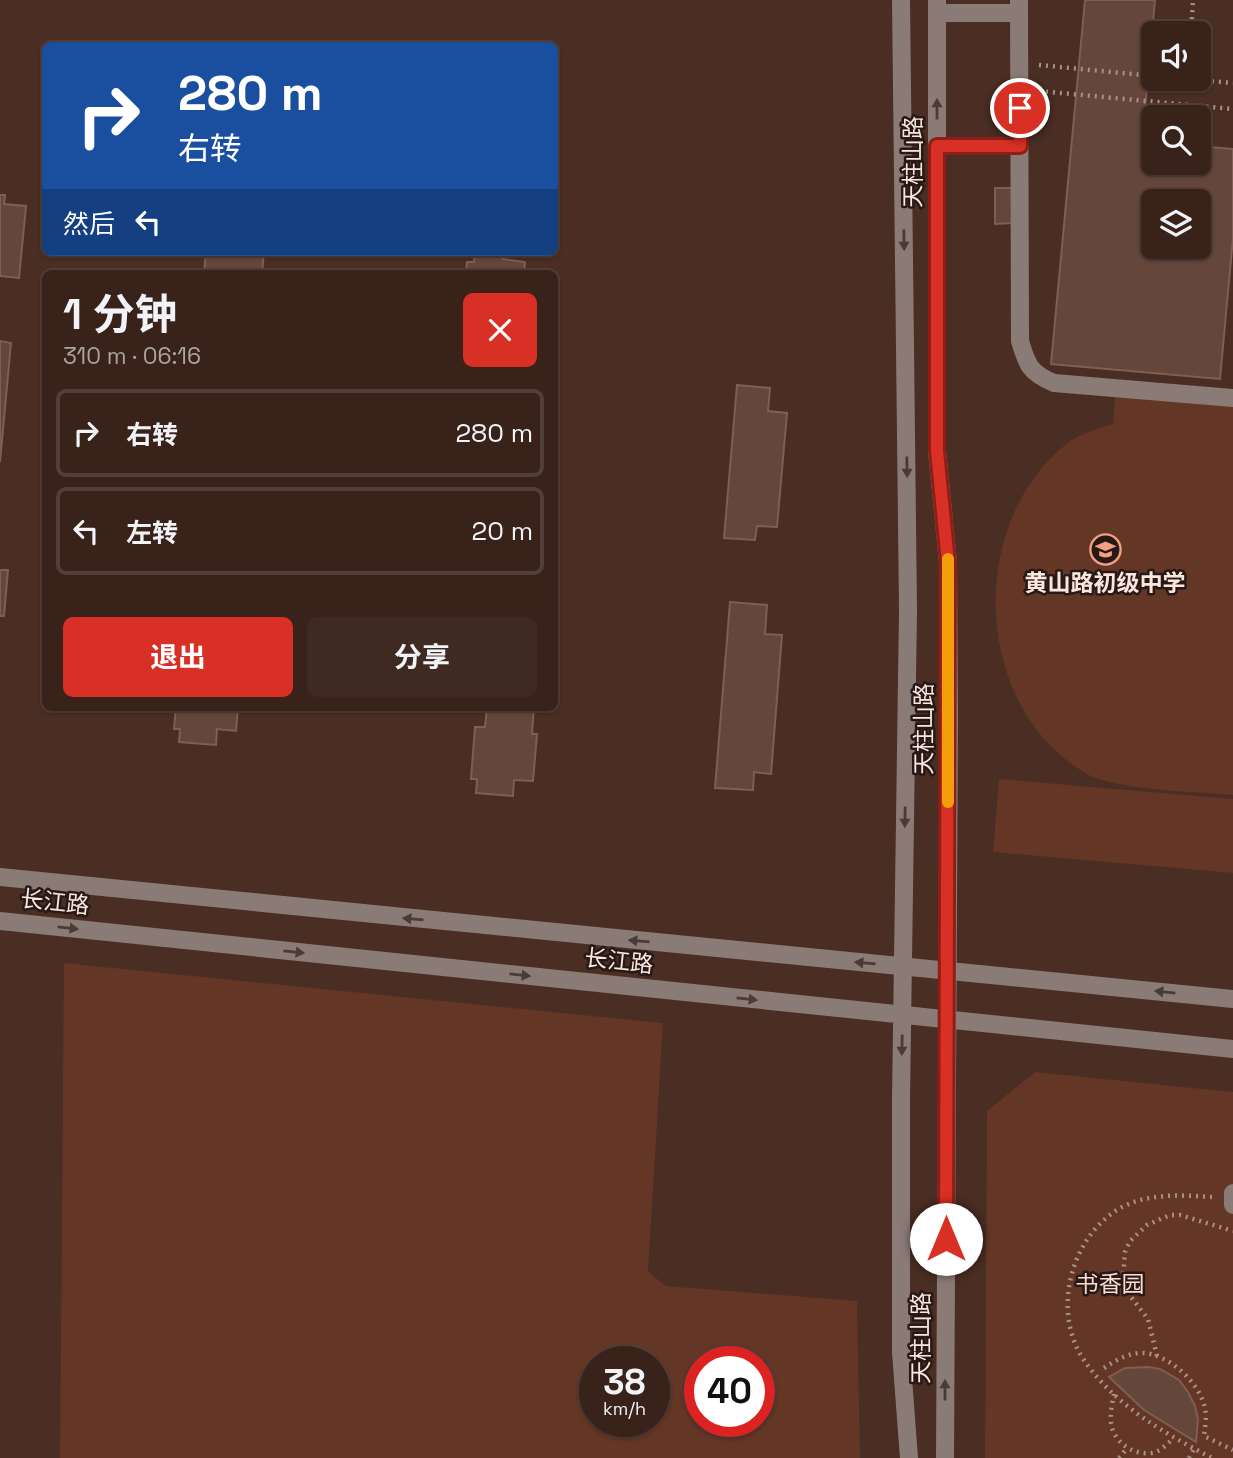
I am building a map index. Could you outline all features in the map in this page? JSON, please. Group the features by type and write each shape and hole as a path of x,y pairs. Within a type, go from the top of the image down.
{"street":[{"name":"天柱山路","path":"901,0 908,610 902,1015 901,1352 909,1458"},
{"name":"天柱山路","path":"937,6 937,451 948,562 945,1458"},
{"path":"937,6 1019,7 1020,341 1026,362 1032,370 1038,376 1054,383 1233,398"},
{"path":"937,146 1020,146"},
{"name":"长江路","path":"0,877 1233,999"},
{"name":"长江路","path":"0,921 1233,1049"},
{"path":"1233,1195 1233,1205"}],"path":[{"path":"1192,21 1194,0"},
{"path":"1020,63 1141,75"},
{"path":"1211,81 1233,83"},
{"path":"1019,90 1233,109"},
{"path":"1212,1458 1139,1416 1114,1394 1083,1359 1073,1341 1068,1298 1071,1274 1079,1253 1092,1234 1121,1208 1156,1196 1233,1195"},
{"path":"1157,1356 1148,1319 1131,1297 1122,1277 1125,1252 1130,1241 1147,1225 1170,1215 1180,1215 1233,1231"},
{"path":"1104,1368 1124,1356 1144,1353 1157,1356 1184,1373 1202,1396 1206,1412 1204,1436 1233,1450"},
{"path":"1114,1394 1112,1427 1127,1448 1135,1452 1150,1453 1159,1450 1174,1438"},
{"path":"1119,1458 1127,1448"},
{"path":"1189,1458 1194,1449"}],"green space":[{"path":"1115,396 1233,407 1233,795 1136,787 1116,784 1087,774 1049,744 1021,706 1003,661 996,613 999,565 1012,518 1035,476 1069,442 1090,431 1113,424"},
{"path":"999,779 1233,799 1233,873 993,852"},
{"path":"64,963 663,1023 648,1272 666,1286 857,1301 860,1458 60,1458"},
{"name":"书香园","path":"1035,1072 1233,1092 1233,1458 985,1458 987,1111"}],"building":[{"path":"1085,0 1155,0 1153,21 1141,21 1141,91 1147,91 1145,105 1141,105 1141,175 1211,175 1211,147 1233,149 1233,238 1220,379 1051,364"},
{"path":"995,188 1013,188 1013,223 995,224"},
{"path":"0,195 5,195 4,204 26,206 19,278 0,276"},
{"path":"206,256 264,256 262,270 204,270"},
{"path":"475,256 503,256 503,259 525,262 524,270 466,270 467,262 474,262"},
{"path":"0,341 11,343 0,462"},
{"path":"737,385 770,388 768,411 787,413 777,527 757,526 755,540 724,538"},
{"path":"0,570 8,570 4,616 0,616"},
{"path":"730,602 767,605 765,634 782,635 771,774 754,772 753,790 715,788"},
{"path":"176,711 238,711 236,731 217,729 216,745 179,742 180,729 174,729"},
{"path":"487,711 534,711 532,734 537,734 533,781 514,780 513,796 476,793 477,779 471,779 475,727 485,727"},
{"path":"1125,1368 1160,1369 1179,1380 1188,1392 1198,1419 1196,1442 1144,1410 1109,1377"}],"slow traffic":[{"path":"948,559 948,802"}],"place":[{"name":"黄山路初级中学","path":"1105,549"}],"route":[{"path":"946,1239 948,562 937,451 937,146 1020,146 1020,108"}]}
